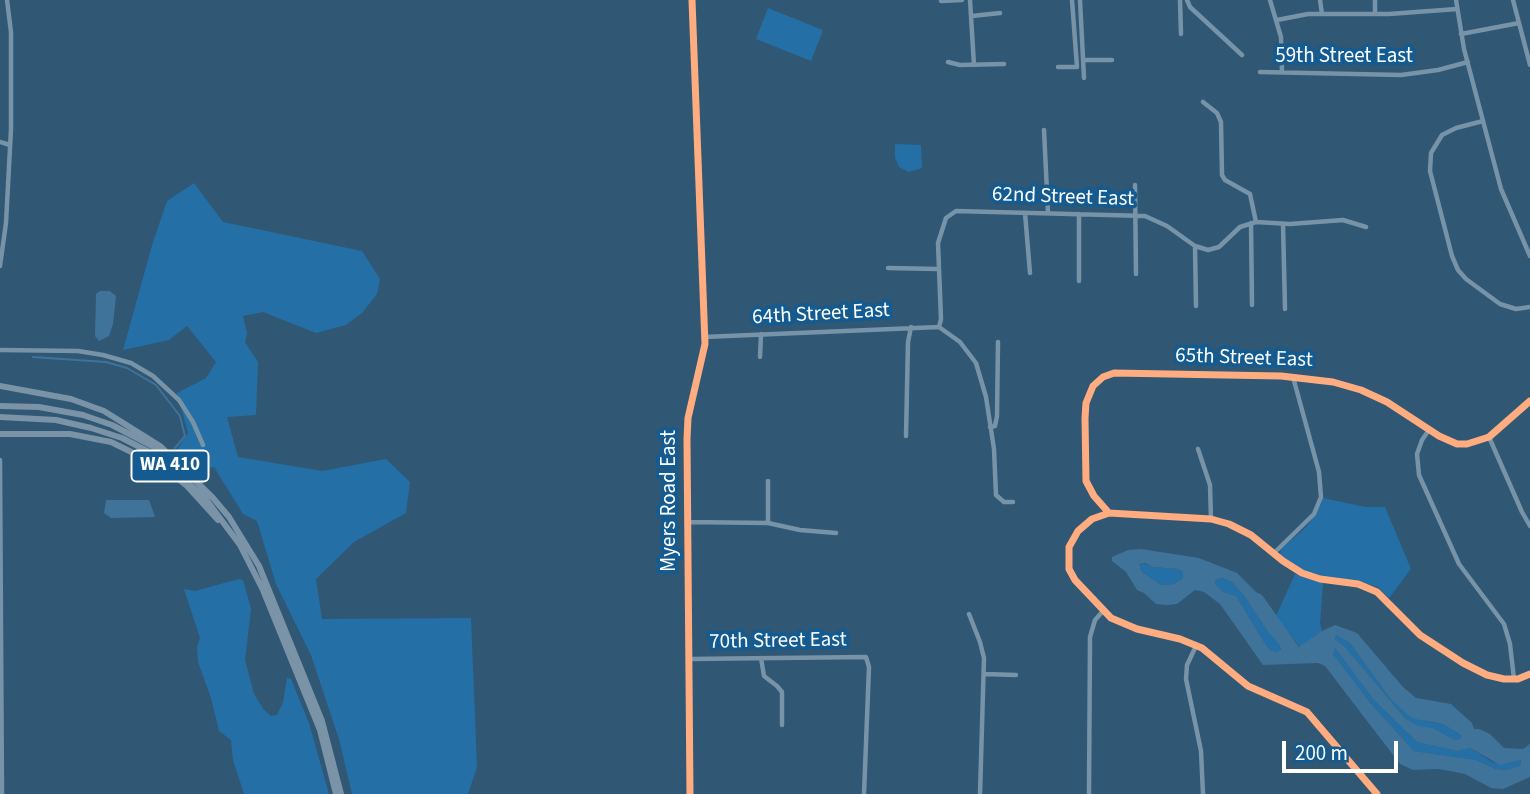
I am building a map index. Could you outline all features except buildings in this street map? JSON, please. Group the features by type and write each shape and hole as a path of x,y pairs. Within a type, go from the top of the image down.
{"highway":[{"path":"0,386 94,406 147,437 178,463"},
{"name":"WA 410","path":"0,406 53,409 95,419 147,443 178,463 213,498 244,540 259,566 320,730 336,794"},
{"name":"WA 410","path":"4,417 48,419 122,438 159,457 195,487 220,516 248,558 322,721 341,794"},
{"path":"0,434 85,435 123,446 164,468 187,486 220,523 242,555 269,606"}],"street":[{"path":"0,266 5,232 10,145 11,32 7,0"},
{"name":"Myers Road East","path":"690,794 688,418 702,363 704,337 692,0"},
{"path":"941,1 962,0"},
{"path":"970,0 974,65"},
{"path":"1058,67 1077,67 1072,0"},
{"path":"1080,0 1084,78"},
{"path":"1180,0 1181,34"},
{"path":"1187,0 1190,8 1242,55"},
{"path":"1270,0 1282,45 1282,72"},
{"path":"1320,0 1322,14"},
{"path":"1375,0 1375,14"},
{"path":"1456,0 1461,34 1503,196 1530,256"},
{"path":"1513,0 1530,65"},
{"path":"1277,20 1300,15 1457,9"},
{"path":"972,16 1000,13"},
{"path":"1461,34 1519,23"},
{"path":"1083,60 1112,60"},
{"path":"948,62 960,65 1004,64"},
{"name":"59th Street East","path":"1260,72 1401,75 1438,70 1468,62"},
{"path":"1203,102 1211,106 1221,122 1222,175 1251,194 1254,222 1252,304"},
{"path":"1483,121 1456,128 1442,135 1432,150 1430,171 1453,260 1461,273 1505,306 1516,309 1530,307"},
{"path":"1047,213 1044,130 1047,213"},
{"path":"0,142 10,145"},
{"path":"1135,185 1136,274"},
{"name":"62nd Street East","path":"938,269 940,233 950,214 962,210 1135,215 1167,226 1195,246"},
{"path":"1025,213 1030,273"},
{"path":"1079,214 1079,281"},
{"path":"1196,306 1195,246 1216,249 1240,227 1254,222 1343,220 1366,227"},
{"path":"1283,223 1285,309"},
{"path":"888,268 938,269 941,319 939,327 960,342 976,363 984,388 994,449 995,492 998,499 1007,503 1013,502"},
{"path":"906,436 908,342 911,327"},
{"name":"64th Street East","path":"704,337 939,327"},
{"path":"760,357 761,334"},
{"path":"990,427 995,426 997,416 998,342"},
{"path":"0,350 78,351 131,363 153,376 178,400 204,445"},
{"name":"65th Street East","path":"1108,513 1091,492 1084,472 1086,403 1090,390 1097,382 1119,372 1323,380 1361,390 1397,407 1429,430 1457,444 1468,444 1489,437"},
{"path":"1274,553 1314,514 1321,497 1319,472 1293,377"},
{"path":"1530,401 1489,437 1530,526"},
{"path":"1429,430 1417,453 1419,475 1459,564 1504,624 1510,643 1514,679"},
{"path":"1198,449 1210,485 1211,519"},
{"path":"0,460 2,794"},
{"path":"768,481 768,523"},
{"path":"1377,794 1310,716 1296,706 1248,686 1213,655 1196,646 1120,623 1103,611 1070,573 1068,552 1072,540 1081,528 1092,519 1108,513 1211,519 1245,531 1294,569 1310,576 1371,588 1384,597 1420,635 1455,659 1487,675 1514,679 1530,674"},
{"path":"687,522 768,523 800,530 836,533"},
{"path":"1089,794 1090,637 1092,626 1103,611"},
{"path":"969,614 982,647 985,674 980,794"},
{"path":"1196,646 1187,665 1186,679 1200,745 1203,794"},
{"path":"761,658 764,676 782,692 782,725"},
{"name":"70th Street East","path":"688,659 867,658 869,667 864,794"},
{"path":"985,674 1016,675"}],"shaded area":[{"path":"768,8 823,30 811,61 756,39"},
{"path":"895,144 921,145 922,168 909,172 899,167 895,158"},
{"path":"194,183 223,222 362,251 380,279 377,294 362,313 346,325 316,333 263,312 243,316 247,333 245,342 258,362 256,415 227,417 238,457 322,471 386,459 410,482 406,513 354,542 316,579 322,619 471,618 477,767 468,794 352,794 339,739 311,655 276,584 257,521 243,514 214,467 192,470 175,453 188,433 177,393 206,378 216,362 187,326 169,340 123,350 167,201"},
{"path":"110,291 116,296 109,336 99,341 95,336 96,294"},
{"path":"1323,498 1365,507 1385,507 1411,569 1389,598 1378,587 1307,572 1280,556 1281,549 1305,528 1317,513"},
{"path":"106,500 149,500 155,517 111,518 104,513"},
{"path":"1141,549 1199,558 1237,573 1262,595 1299,647 1335,625 1357,633 1403,687 1416,698 1451,704 1472,723 1474,729 1490,734 1504,748 1523,749 1530,744 1530,777 1503,789 1491,788 1465,774 1439,769 1413,770 1400,764 1325,666 1318,663 1263,665 1220,604 1204,592 1195,590 1177,604 1156,604 1137,590 1126,572 1112,561 1112,557 1128,550","holes":["1140,564 1179,569 1183,572 1183,578 1174,584 1161,585 1141,571","1222,578 1232,582 1279,644 1281,649 1278,652 1270,650 1266,645 1236,596 1223,592 1215,584 1215,580","1336,635 1350,643 1389,697 1408,715 1415,719 1443,724 1461,735 1460,739 1455,740 1433,728 1418,726 1405,718 1345,647 1335,639","1335,648 1373,699 1417,742 1457,751 1470,748 1500,765 1521,760 1521,765 1507,770 1496,769 1476,760 1414,751 1372,705 1333,654"]},
{"path":"1142,563 1152,567 1179,569 1183,572 1183,578 1174,584 1161,585 1141,571"},
{"path":"1295,574 1323,583 1320,623 1322,631 1300,647 1276,616"},
{"path":"1222,578 1232,582 1245,597 1266,629 1279,643 1281,650 1270,650 1236,596 1223,592 1214,583"},
{"path":"243,580 251,609 245,660 254,694 264,710 271,716 277,715 283,702 287,678 291,679 309,723 329,794 244,794 233,760 231,740 219,731 198,662 197,647 200,638 184,589 195,591"},
{"path":"1336,635 1350,643 1389,697 1424,721 1443,724 1461,735 1460,739 1455,740 1433,728 1418,727 1405,718 1345,647 1335,639"},
{"path":"1335,648 1373,699 1417,742 1457,751 1470,748 1492,762 1505,764 1521,760 1521,765 1507,770 1496,769 1476,760 1414,751 1372,705 1333,654"}],"waterway":[{"path":"33,357 106,362 127,368 156,385 180,416 185,436 175,448"}],"cycle path":[{"path":"690,794 687,439 688,418 705,344 692,0"},
{"path":"1109,513 1094,496 1086,481 1085,418 1086,403 1093,386 1103,377 1114,373 1281,376 1333,382 1361,390 1387,402 1439,436 1457,444 1467,444 1489,437 1530,401"},
{"path":"1377,794 1307,712 1248,686 1202,648 1180,639 1137,629 1111,618 1075,580 1069,569 1069,547 1078,531 1092,519 1109,513 1211,519 1229,524 1251,535 1302,573 1320,579 1358,584 1377,592 1420,635 1487,675 1518,679 1530,674"}]}
